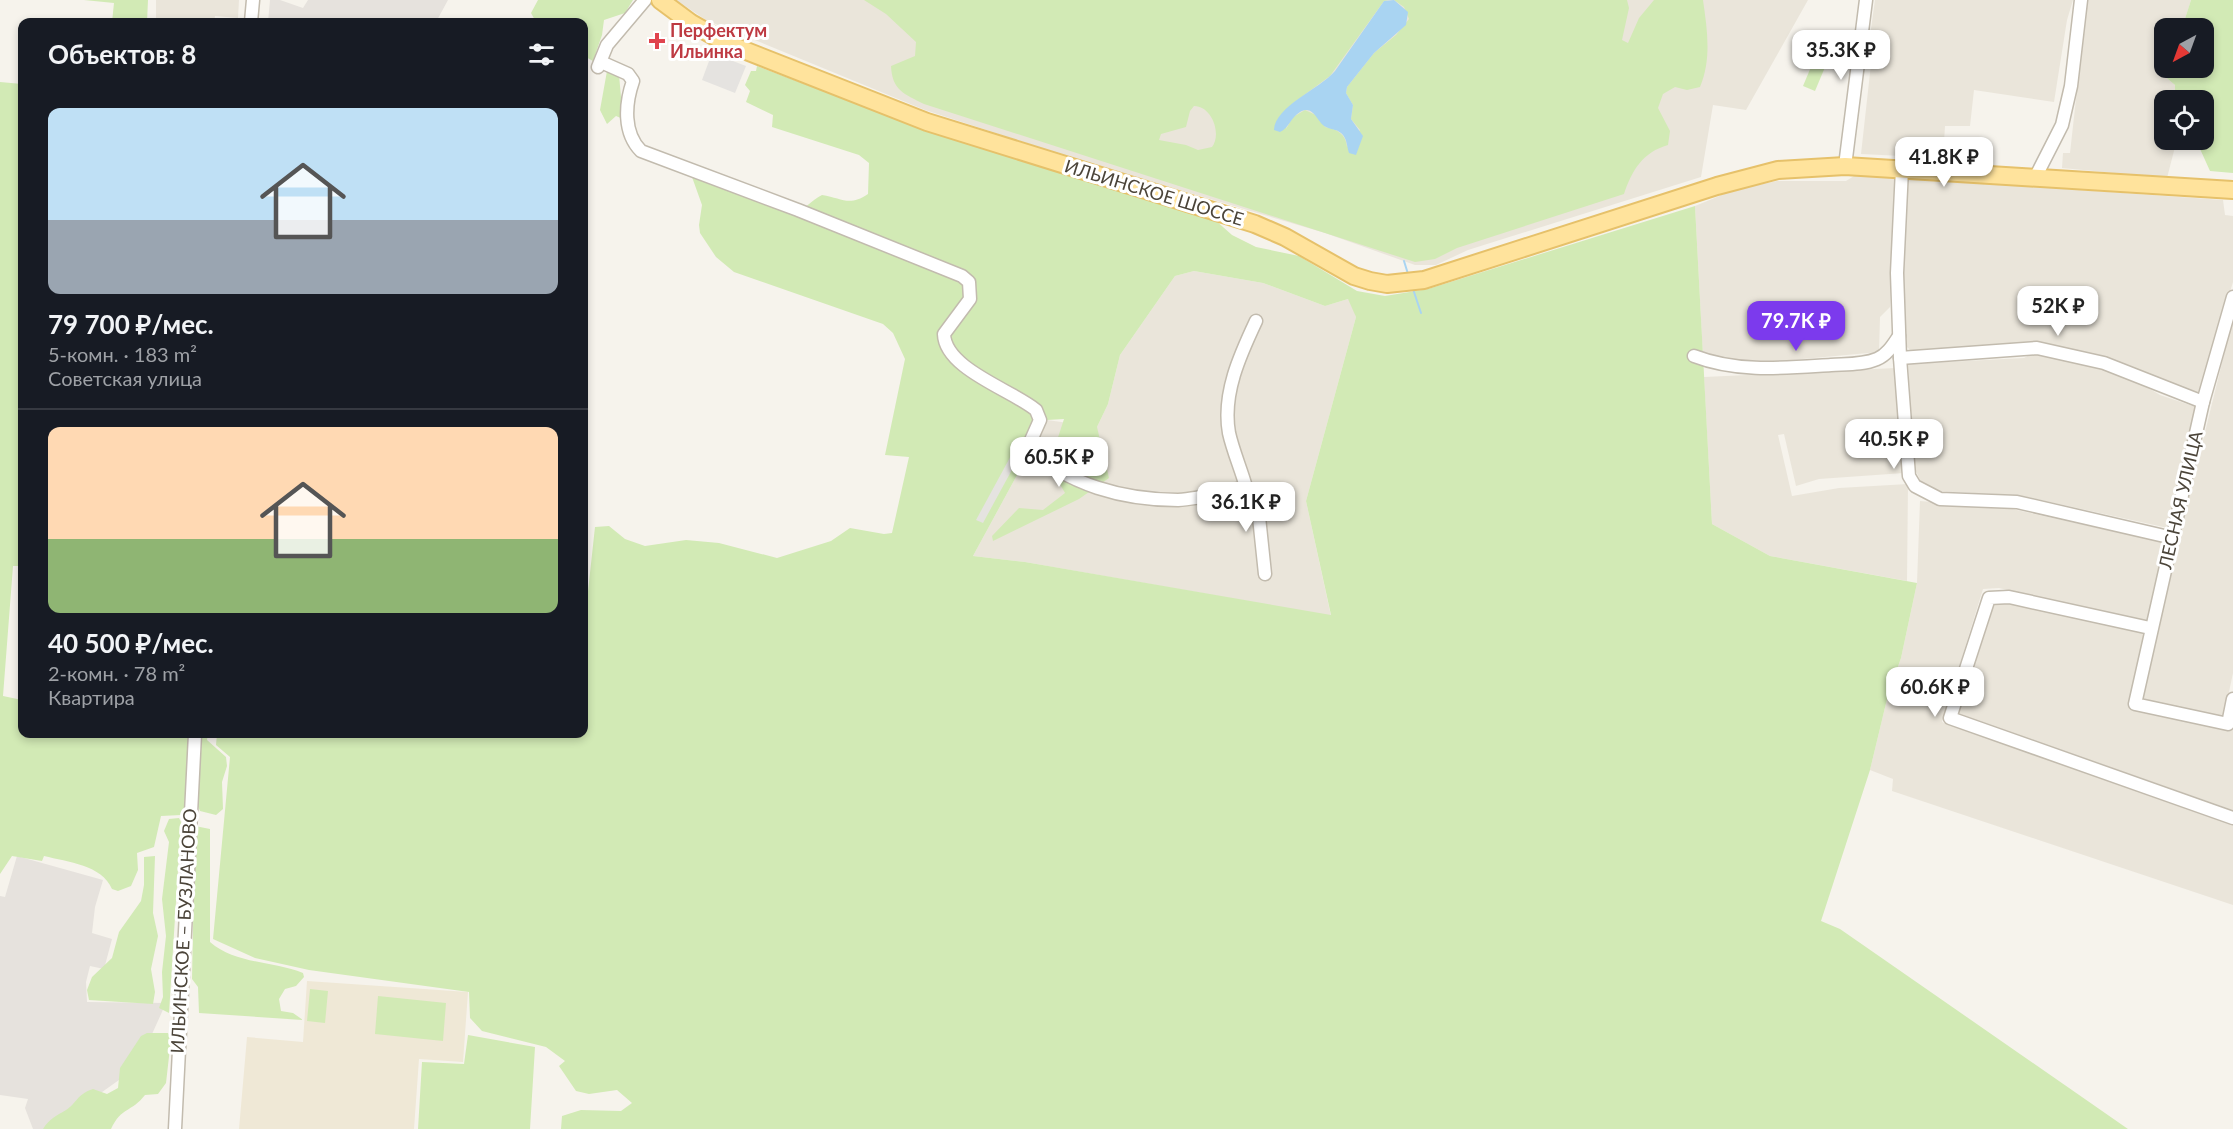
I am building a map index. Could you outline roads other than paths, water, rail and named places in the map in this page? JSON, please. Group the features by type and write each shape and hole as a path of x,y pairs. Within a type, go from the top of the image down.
{"main road":[{"name":"ИЛЬИНСКОЕ ШОССЕ","path":"660,0 691,23 726,43 873,101 927,122 1255,224 1285,237 1354,276 1387,284 1424,280 1717,186 1778,170 1845,165 2233,190"}],"street":[{"path":"251,18 253,0"},
{"path":"645,0 607,45 600,64 628,74 633,81 627,99 627,117 633,143 641,151 798,210 962,276 969,282 970,299 944,334 950,354 969,370 1036,411 1040,420 1028,447 1044,463 1057,471 1113,494 1179,500 1246,487"},
{"path":"1845,165 1866,0"},
{"path":"2036,176 2062,125 2071,86 2081,0"},
{"path":"1902,169 1897,273 1899,335 1910,476 1915,486 1940,499 2016,502 2173,538"},
{"name":"ЛЕСНАЯ УЛИЦА","path":"2233,297 2203,402 2134,704 2228,724 2233,699"},
{"path":"1256,321 1239,358 1229,398 1229,432 1246,487 1259,517 1266,574"},
{"path":"1694,356 1712,363 1762,370 1861,363 1878,359 1892,348 1899,335"},
{"path":"1900,358 2037,348 2104,363 2203,402"},
{"path":"2150,628 2009,597 1989,598 1950,718 2233,818"},
{"name":"ИЛЬИНСКОЕ – БУЗЛАНОВО","path":"175,1129 195,738"}],"water":[{"path":"1394,0 1408,12 1406,25 1374,53 1347,87 1346,93 1353,105 1351,119 1363,136 1356,155 1349,153 1341,133 1323,125 1309,110 1297,114 1280,132 1274,130 1276,121 1282,113 1335,71 1384,1"}],"waterway":[{"path":"1404,261 1408,274"},
{"path":"1413,289 1421,313"}],"place":[{"name":"Перфектум Ильинка","path":"657,41"}]}
